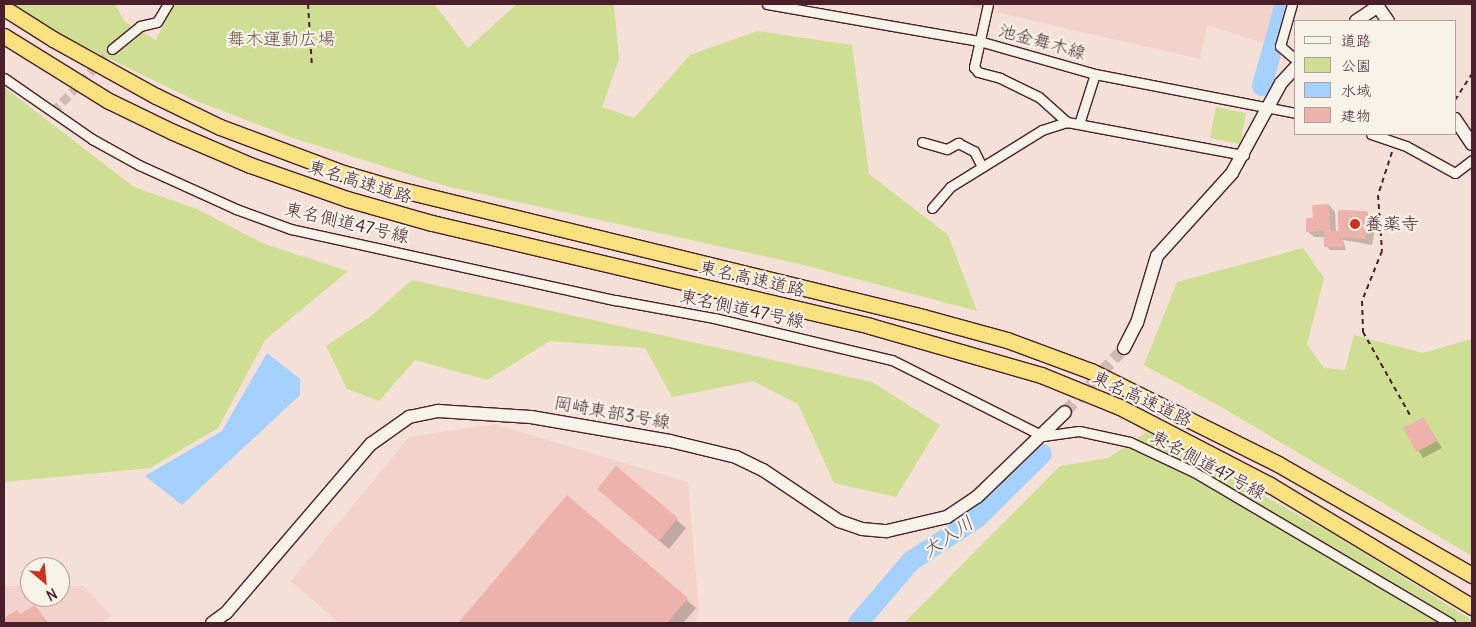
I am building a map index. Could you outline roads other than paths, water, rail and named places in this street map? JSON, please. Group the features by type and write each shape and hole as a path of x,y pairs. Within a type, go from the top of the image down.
{"highway":[{"name":"東名高速道路","path":"4,8 53,39 156,96 220,127 344,173 462,205 923,317 1008,340 1090,371 1278,464 1472,575"},
{"name":"東名高速道路","path":"4,36 109,101 173,132 250,165 330,193 432,223 870,326 1041,375 1120,407 1234,466 1472,607"}],"street":[{"path":"112,49 140,26 156,22 168,4"},
{"name":"池金舞木線","path":"767,4 979,40 1095,74 1294,113"},
{"path":"988,4 974,67 978,72 1000,78 1039,97 1067,122"},
{"path":"1292,4 1280,46 1294,58"},
{"path":"1357,20 1377,5 1387,20"},
{"path":"1124,348 1137,323 1157,256 1170,238 1218,189 1244,155 1281,84 1294,69"},
{"path":"1079,124 1095,74"},
{"name":"東名側道47号線","path":"4,78 92,139 139,165 236,209 291,229 615,300 714,318 892,360 1043,436 1079,432 1138,446 1194,472 1450,623"},
{"path":"1456,120 1472,144"},
{"path":"932,208 950,187 1042,130 1067,122 1244,155"},
{"path":"1374,135 1395,142 1455,173 1472,160"},
{"path":"922,142 947,149 958,143 974,151 982,167"},
{"name":"岡崎東部3号線","path":"212,623 233,605 371,444 409,418 438,412 531,417 670,441 736,457 763,470 839,521 862,529 887,531 947,517 977,497 1066,412"}],"water":[{"path":"267,353 300,379 300,395 182,505 145,476 222,431"}],"waterway":[{"name":"大入川","path":"1262,86 1285,4"},
{"name":"大入川","path":"858,623 911,561 977,518 1042,454"}],"tunnel":[{"path":"53,112 112,49"},
{"path":"1065,412 1124,348"}],"place":[{"name":"養薬寺","path":"1355,224"}],"park label":[{"name":"舞木運動広場","path":"281,39"}]}
